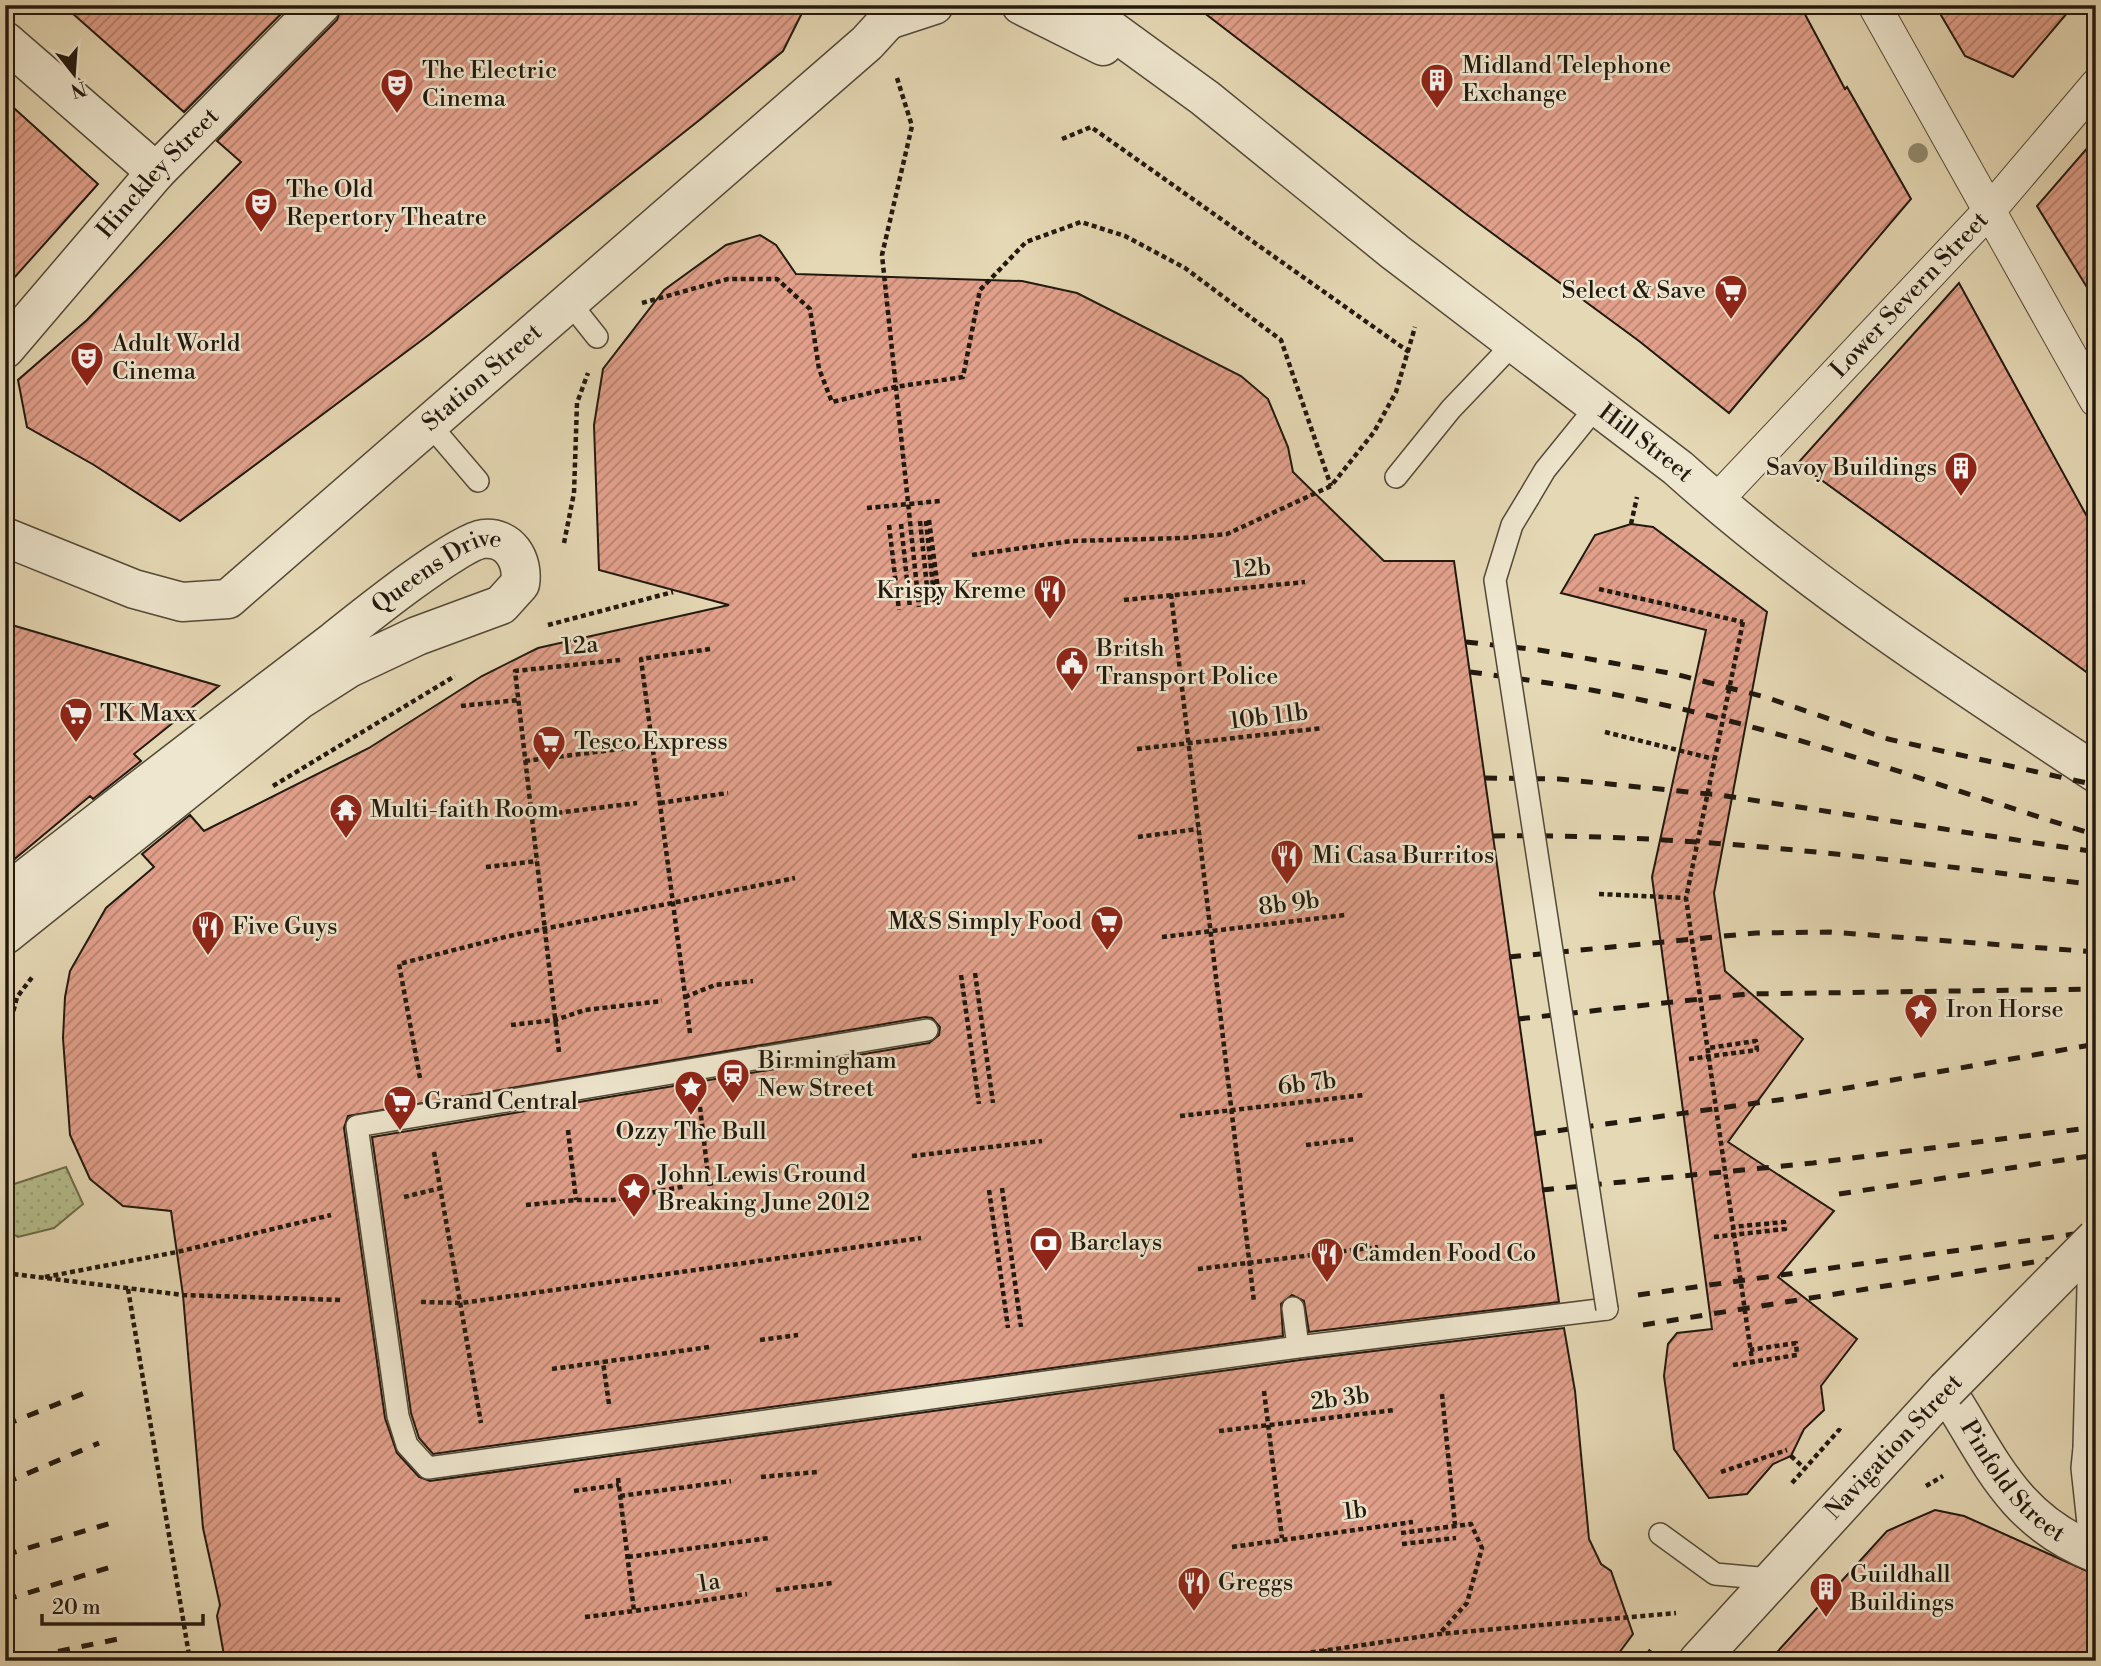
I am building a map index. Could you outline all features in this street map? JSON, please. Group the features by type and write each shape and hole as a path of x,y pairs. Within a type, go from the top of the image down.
{"street":[{"name":"Hinckley Street","path":"5,349 156,172 321,5"},
{"path":"890,13 934,5"},
{"name":"Hill Street","path":"1021,5 1205,98"},
{"name":"Hill Street","path":"1077,5 1205,98 1395,252 1678,468 1715,502 1895,639 2096,773"},
{"path":"1874,5 2096,401"},
{"name":"Station Street","path":"13,540 135,589 182,602 228,600 730,165 890,13"},
{"path":"5,41 156,172"},
{"name":"Lower Severn Street","path":"1715,502 1989,211 2096,85"},
{"name":"Queens Drive","path":"5,895 397,592 467,545 490,539 510,547 517,556 520,584 510,599 501,605 417,636 349,668 299,700 5,935"},
{"name":"Navigation Street","path":"1698,1661 1945,1390 2092,1241"},
{"name":"Pinfold Street","path":"1945,1390 2008,1492 2042,1524 2093,1552"}],"lane":[{"path":"570,303 597,337"},
{"path":"1396,477 1451,409 1515,342"},
{"path":"927,1030 357,1126 398,1416 407,1445 428,1468 1298,1347 1607,1309 1495,580 1512,525 1545,470 1596,407"},
{"path":"430,426 478,481"},
{"path":"2092,1241 2082,1468 2093,1552"},
{"path":"1293,1308 1298,1347"},
{"path":"1660,1534 1715,1574 1770,1579"}],"path":[{"path":"893,69 912,126 882,255 919,607"},
{"path":"972,555 1072,541 1227,534 1331,486 1374,432 1395,392 1409,352 1091,127 1062,139"},
{"path":"633,306 728,279 777,279 810,309 819,369 832,402 895,387 963,377 980,290 1026,242 1081,222 1125,236 1185,268 1281,340 1331,486"},
{"path":"564,545 574,493 577,403 590,368"},
{"path":"867,509 940,501"},
{"path":"920,521 935,605 928,521"},
{"path":"901,524 910,608"},
{"path":"890,525 900,609"},
{"name":"12b","path":"1124,600 1305,582"},
{"path":"1599,589 1743,622 1686,898 1753,1367"},
{"path":"538,630 549,624 673,592"},
{"path":"1171,594 1254,1304"},
{"path":"549,624 551,611"},
{"path":"691,1037 641,659 710,649"},
{"name":"12a","path":"518,700 515,671 620,660"},
{"path":"271,787 458,674"},
{"path":"461,706 518,700 559,1057"},
{"name":"10b 11b","path":"1137,749 1323,728"},
{"path":"1605,732 1714,759"},
{"path":"525,761 652,745"},
{"path":"660,803 728,793"},
{"path":"532,816 637,803"},
{"path":"1138,837 1198,830"},
{"path":"486,867 537,861"},
{"path":"421,1082 399,964 544,929 795,878"},
{"path":"1599,894 1686,898"},
{"name":"8b 9b","path":"1161,937 1345,915"},
{"path":"5,1044 17,997 38,968"},
{"path":"975,973 993,1103"},
{"path":"961,975 979,1104"},
{"path":"685,996 715,985 753,981"},
{"path":"512,1026 555,1020 585,1010 662,1001"},
{"path":"1689,1059 1757,1050 1756,1041 1709,1048"},
{"name":"6b 7b","path":"1180,1116 1364,1095"},
{"path":"699,1104 709,1184 740,1175 780,1171"},
{"path":"567,1120 576,1199"},
{"path":"1306,1145 1356,1139"},
{"path":"912,1156 1042,1141"},
{"path":"433,1148 483,1432"},
{"path":"526,1205 576,1199 613,1200 686,1186"},
{"path":"401,1198 440,1188"},
{"path":"1002,1188 1021,1327"},
{"path":"989,1190 1008,1328"},
{"path":"41,1277 177,1252 335,1214"},
{"path":"1714,1237 1785,1229 1784,1222 1732,1227"},
{"path":"406,1302 462,1303 921,1238"},
{"path":"1198,1269 1378,1247"},
{"path":"5,1273 183,1295 351,1300"},
{"path":"128,1289 190,1661"},
{"path":"760,1340 798,1335"},
{"path":"1733,1365 1797,1354 1796,1343 1750,1350"},
{"path":"552,1369 709,1347"},
{"path":"603,1362 610,1416"},
{"path":"1264,1386 1282,1538"},
{"path":"1442,1394 1455,1525"},
{"name":"2b 3b","path":"1219,1431 1395,1410"},
{"path":"1721,1472 1787,1450"},
{"path":"1791,1456 1804,1468"},
{"path":"617,1471 634,1611"},
{"path":"761,1477 817,1472"},
{"path":"620,1496 731,1481"},
{"path":"574,1491 619,1485"},
{"name":"1b","path":"1232,1547 1301,1535 1413,1522"},
{"path":"1401,1533 1471,1524 1482,1548 1466,1603 1439,1634"},
{"path":"628,1556 769,1538"},
{"path":"1402,1544 1456,1538"},
{"path":"776,1590 832,1583"},
{"name":"1a","path":"585,1617 747,1594"},
{"path":"1252,1661 1439,1634 1681,1613"},
{"path":"1325,1649 1325,1661"}],"green space":[{"path":"66,1167 83,1204 54,1228 18,1237 5,1229 5,1187"}],"building":[{"path":"63,5 290,5 184,112"},
{"path":"342,5 806,5 783,51 702,118 430,334 180,521 94,465 27,427 18,380 87,320 241,162 217,141 337,20"},
{"path":"1194,5 1800,5 1845,89 1847,87 1911,199 1729,413 1639,341 1466,214"},
{"path":"1935,5 2074,5 2013,77 1965,56"},
{"path":"5,100 98,184 5,288"},
{"path":"2096,138 2096,302 2037,206"},
{"name":"Grand Central","path":"760,235 776,245 796,274 1022,281 1077,293 1241,376 1268,399 1288,447 1293,472 1384,561 1454,561 1559,1302 1309,1332 1304,1301 1292,1295 1281,1304 1283,1336 433,1454 419,1438 411,1413 372,1137 929,1043 939,1035 940,1027 932,1018 925,1017 348,1116 344,1128 385,1418 397,1453 419,1477 430,1481 1300,1360 1564,1328 1575,1391 1589,1539 1601,1564 1611,1571 1633,1634 1613,1661 225,1661 217,1616 220,1605 203,1528 183,1295 171,1211 123,1206 90,1179 70,1135 63,1038 65,997 70,971 106,908 154,867 142,854 190,815 204,831 369,748 482,676 538,648 729,605 599,570 594,425 603,369 664,290 726,245"},
{"name":"Savoy Buildings","path":"1959,283 2096,533 2096,679 1798,463"},
{"path":"1631,524 1653,527 1767,612 1714,893 1725,971 1803,1039 1728,1142 1834,1211 1778,1277 1857,1339 1821,1386 1824,1410 1804,1429 1791,1456 1773,1464 1747,1494 1709,1498 1674,1449 1664,1376 1668,1344 1677,1333 1712,1329 1652,877 1706,630 1561,593 1595,535"},
{"name":"TK Maxx","path":"5,623 219,686 134,754 141,761 93,799 90,796 5,867"},
{"path":"1935,1510 1964,1516 2096,1575 2096,1661 1769,1661 1887,1531"}],"railway":[{"path":"1466,642 1539,650 1675,674 1765,697 1888,739 2096,785"},
{"path":"1470,672 1607,693 1746,725 2096,835"},
{"path":"1485,778 1559,779 1719,795 2096,852"},
{"path":"1493,836 1644,839 1795,850 2096,885"},
{"path":"1509,957 1756,933 1830,932 2096,952"},
{"path":"1518,1019 1746,994 2096,989"},
{"path":"1534,1134 1785,1099 2096,1044"},
{"path":"1542,1190 1813,1163 2096,1127"},
{"path":"1839,1194 2096,1155"},
{"path":"1638,1295 2096,1231"},
{"path":"1643,1325 2096,1252"},
{"path":"5,1425 92,1390"},
{"path":"5,1483 99,1443"},
{"path":"5,1555 111,1523"},
{"path":"5,1600 117,1565"},
{"path":"11,1661 128,1637"}],"place":[{"name":"Midland Telephone Exchange","path":"1437,110"},
{"name":"The Electric Cinema","path":"397,115"},
{"name":"The Old Repertory Theatre","path":"261,234"},
{"name":"Select & Save","path":"1731,321"},
{"name":"Adult World Cinema","path":"87,388"},
{"name":"Savoy Buildings","path":"1961,498"},
{"name":"Krispy Kreme","path":"1050,621"},
{"name":"Britsh Transport Police","path":"1072,693"},
{"name":"TK Maxx","path":"76,744"},
{"name":"Tesco Express","path":"549,772"},
{"name":"Multi-faith Room","path":"346,840"},
{"name":"Mi Casa Burritos","path":"1287,886"},
{"name":"M&S Simply Food","path":"1107,952"},
{"name":"Five Guys","path":"208,957"},
{"name":"Iron Horse","path":"1921,1040"},
{"name":"Birmingham New Street","path":"733,1105"},
{"name":"Ozzy The Bull","path":"691,1117"},
{"name":"Grand Central","path":"400,1132"},
{"name":"John Lewis Ground Breaking June 2012","path":"634,1219"},
{"name":"Barclays","path":"1046,1273"},
{"name":"Camden Food Co","path":"1327,1284"},
{"name":"Greggs","path":"1194,1613"},
{"name":"Guildhall Buildings","path":"1826,1619"}]}
